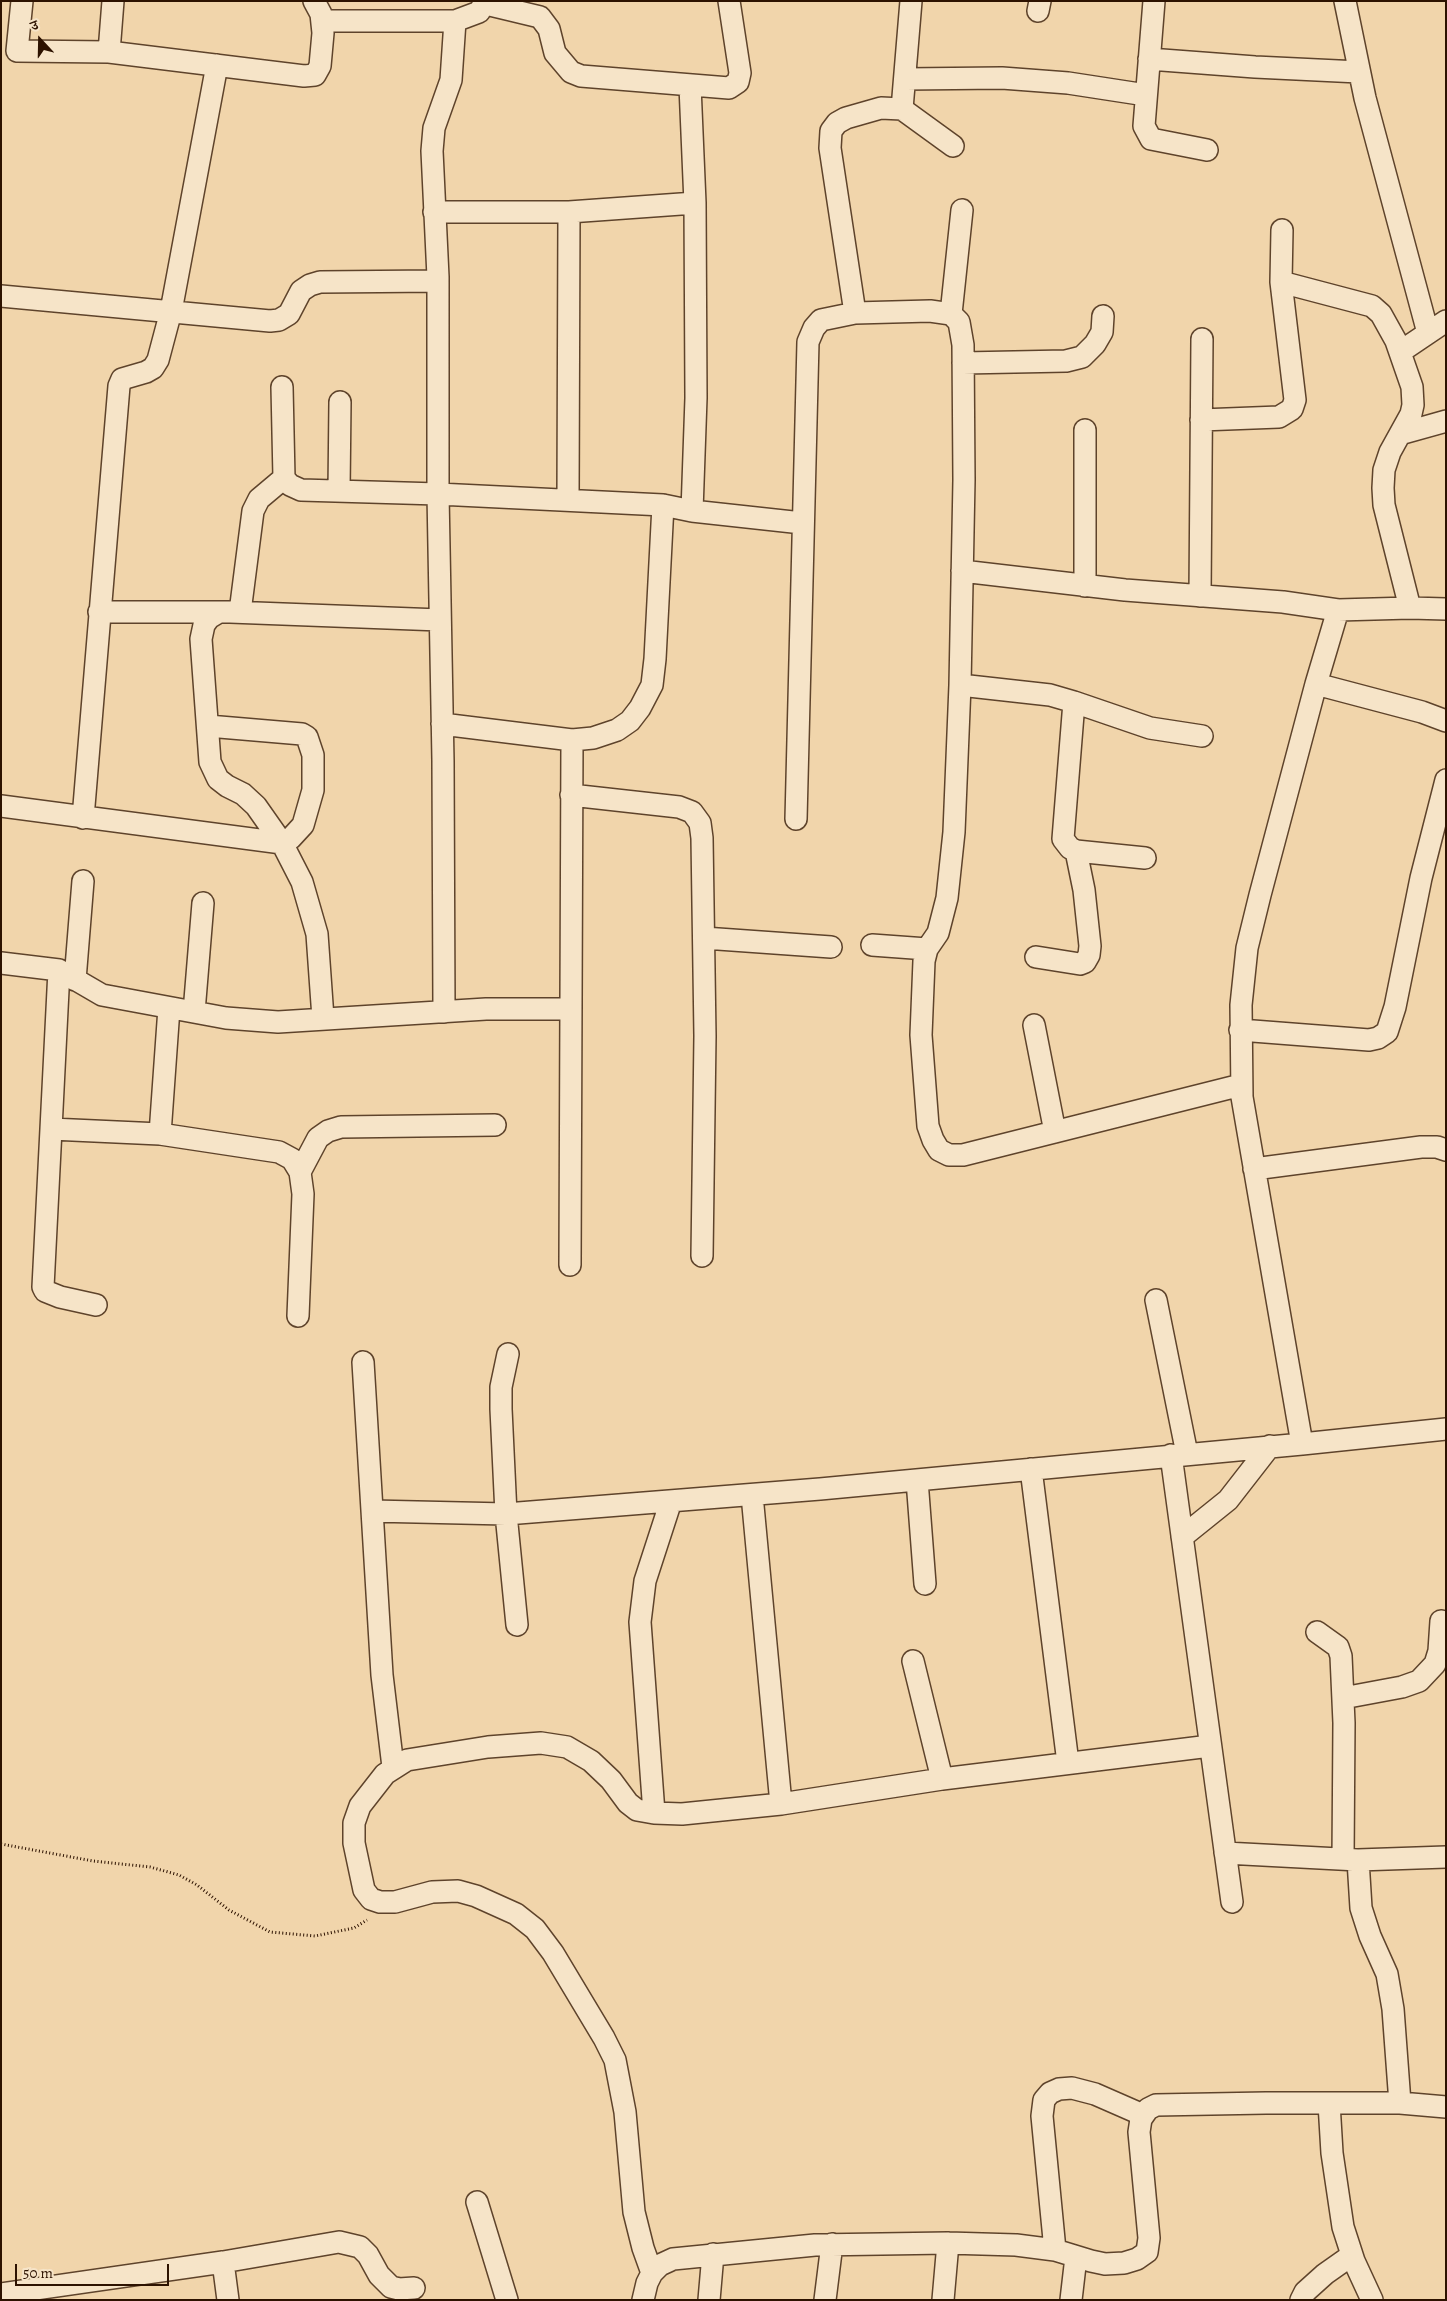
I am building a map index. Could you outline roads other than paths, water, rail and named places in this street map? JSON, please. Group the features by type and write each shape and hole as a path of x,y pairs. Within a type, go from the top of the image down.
{"street":[{"path":"22,1 9,51 109,52 304,76 315,74 320,66 322,21 318,4 314,1"},
{"path":"109,52 114,1"},
{"path":"322,21 455,21 471,17 480,12 486,2 540,17 549,29 555,53 570,72 581,76 728,88 738,82 740,73 729,1"},
{"path":"902,109 911,1"},
{"path":"1154,1 1144,126 1151,139 1207,150"},
{"path":"1345,1 1359,72 1428,333"},
{"path":"444,1012 438,494 438,282 432,151 434,128 452,80 455,21"},
{"path":"1149,59 1359,72"},
{"path":"83,818 119,386 122,379 146,372 158,360 170,311 217,65"},
{"path":"905,79 1011,79 1068,83 1146,95"},
{"path":"690,86 695,204 696,398 692,511"},
{"path":"855,313 830,148 831,131 837,123 846,118 881,108 902,109 953,146"},
{"path":"434,212 569,212 695,204"},
{"path":"951,314 962,210"},
{"path":"568,500 569,212"},
{"path":"1201,420 1274,417 1292,410 1295,400 1281,282 1282,230"},
{"path":"1,296 279,320 289,314 301,290 315,284 438,282"},
{"path":"1281,282 1372,306 1381,314 1400,352 1412,387 1413,405 1390,452 1384,470 1383,488 1384,505 1410,608"},
{"path":"796,819 808,342 814,328 821,320 855,313 930,311 951,314 959,322 963,345 960,686 954,832 947,898 938,933 927,949 924,961 921,1035 928,1126 933,1140 939,1150 949,1154 963,1155 1055,1132 1243,1100"},
{"path":"963,363 1066,361 1082,357 1095,344 1102,332 1103,316"},
{"path":"1400,352 1446,321"},
{"path":"1200,596 1202,339"},
{"path":"282,386 284,478 290,485 301,490 438,494 663,505 692,511 802,523"},
{"path":"339,491 340,402"},
{"path":"1400,434 1446,421"},
{"path":"1085,430 1085,586"},
{"path":"229,612 252,511 259,499 284,478"},
{"path":"442,724 572,740 593,738 624,726 630,721 640,708 652,685 663,505"},
{"path":"962,571 1085,586 1283,602 1338,610 1446,609"},
{"path":"1302,1444 1243,1100 1240,1030 1241,1005 1247,948 1316,684 1338,610"},
{"path":"99,612 229,612 440,620"},
{"path":"229,612 209,618 204,625 201,639 210,762 218,778 227,786 243,794 256,806 282,843 302,882 317,934 322,1018"},
{"path":"1316,684 1422,712 1446,721"},
{"path":"960,686 1050,695 1150,728 1202,736"},
{"path":"1074,702 1062,833 1066,844 1076,850 1146,858"},
{"path":"1,806 282,843 291,838 303,824 313,790 313,755 307,737 302,734 208,726"},
{"path":"570,1265 572,740"},
{"path":"1240,1030 1369,1040 1378,1038 1387,1032 1395,1007 1421,878 1446,780"},
{"path":"571,794 679,806 692,812 700,823 702,838 705,1036 702,1256"},
{"path":"1036,957 1080,964 1085,962 1089,955 1090,946 1084,890 1076,850"},
{"path":"83,881 67,975 51,1129 43,1287 45,1291 60,1297 96,1305"},
{"path":"194,1012 203,903"},
{"path":"704,938 831,947"},
{"path":"872,945 927,949"},
{"path":"1,963 67,975 102,995 226,1018 278,1022 486,1009 571,1009"},
{"path":"160,1134 169,1008"},
{"path":"1034,1026 1055,1132"},
{"path":"300,1172 318,1138 328,1131 341,1127 495,1125"},
{"path":"51,1129 160,1134 279,1152 292,1159 300,1172 303,1194 298,1316"},
{"path":"1254,1170 1421,1147 1437,1147 1446,1150"},
{"path":"1156,1300 1179,1455 1182,1537 1232,1902"},
{"path":"508,1354 501,1387 501,1402 506,1514 517,1625"},
{"path":"363,1362 382,1675 393,1767"},
{"path":"372,1512 506,1514 752,1495 1446,1429"},
{"path":"1182,1537 1228,1500 1270,1446"},
{"path":"1030,1469 1068,1763"},
{"path":"916,1480 925,1584"},
{"path":"752,1495 782,1804"},
{"path":"654,1813 640,1622 645,1581 671,1501"},
{"path":"1343,1698 1402,1687 1419,1681 1435,1664 1439,1650 1441,1621"},
{"path":"1318,1632 1338,1647 1341,1656 1351,1860 1361,1908 1370,1936 1387,1974 1400,2104"},
{"path":"913,1661 942,1779"},
{"path":"652,2273 643,2248 634,2212 625,2112 614,2060 604,2038 553,1953 535,1929 516,1914 476,1896 458,1891 432,1892 395,1902 380,1902 371,1899 364,1890 354,1843 354,1823 360,1806 385,1774 393,1767 407,1760 488,1747 541,1743 567,1747 591,1761 611,1780 628,1804 637,1810 682,1814 782,1804 942,1779 1210,1746"},
{"path":"1225,1853 1351,1860 1446,1857"},
{"path":"1054,2250 1042,2116 1044,2100 1050,2093 1072,2088 1095,2094 1144,2115"},
{"path":"1329,2103 1336,2192 1352,2255 1372,2300"},
{"path":"644,2300 647,2283 652,2273 660,2265 673,2259 832,2244 948,2243 1016,2245 1054,2250 1105,2264 1124,2263 1137,2259 1147,2252 1150,2238 1139,2132 1144,2115 1156,2105 1329,2103 1446,2107"},
{"path":"477,2202 507,2300"},
{"path":"1,2294 223,2262 339,2242 360,2247 368,2255 379,2275 391,2287 399,2290 414,2288"},
{"path":"943,2300 948,2243"},
{"path":"825,2300 832,2244"},
{"path":"708,2300 713,2254"},
{"path":"1301,2300 1305,2292 1325,2274 1352,2255"},
{"path":"1071,2300 1076,2257"},
{"path":"223,2262 228,2300"}]}
